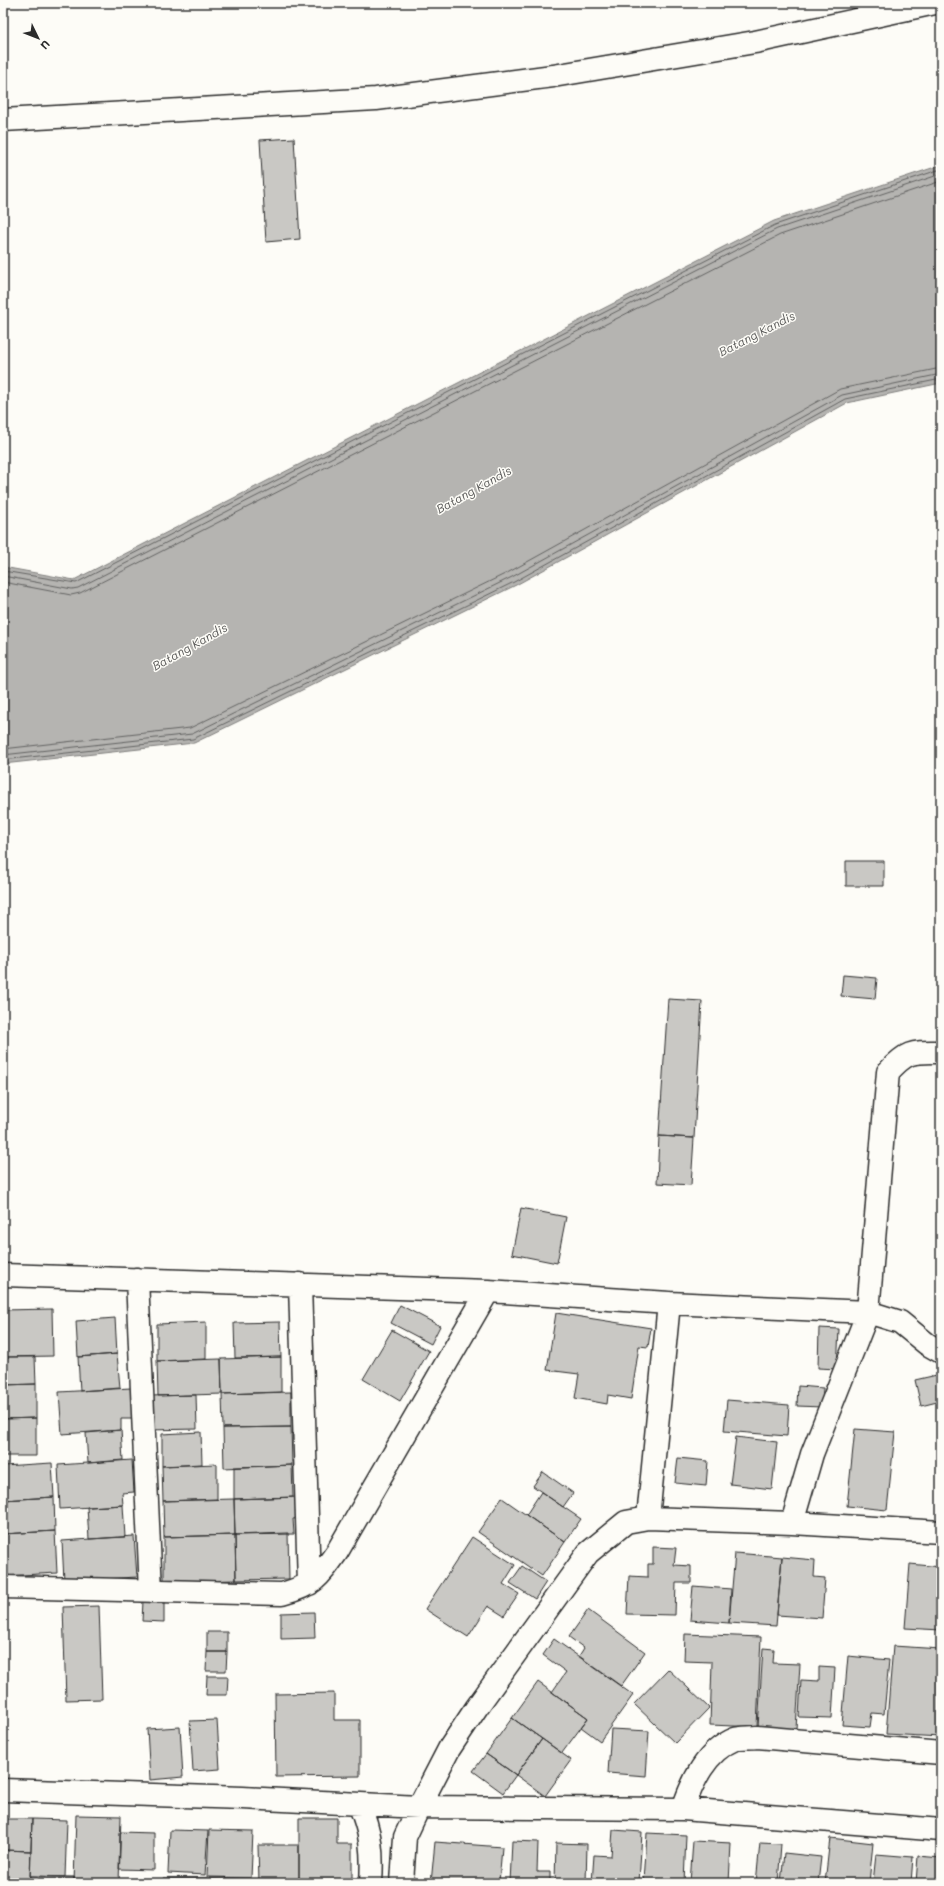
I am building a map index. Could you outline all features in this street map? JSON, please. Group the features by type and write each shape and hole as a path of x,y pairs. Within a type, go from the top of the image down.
{"street":[{"path":"3,120 376,99 553,76 755,42 935,3"},
{"path":"792,1523 812,1454 868,1312 888,1072 908,1054 917,1052 941,1052"},
{"path":"3,1275 488,1291 669,1303 868,1312 900,1322 927,1344 941,1352"},
{"path":"137,1279 151,1591"},
{"path":"300,1284 309,1584"},
{"path":"3,1586 282,1594 309,1584 323,1572 337,1552 488,1291"},
{"path":"648,1518 669,1303"},
{"path":"402,1883 405,1837 449,1748 588,1553 626,1522 648,1518 792,1523 941,1532"},
{"path":"683,1809 690,1787 703,1766 718,1750 736,1739 757,1737 941,1753"},
{"path":"3,1790 243,1798 419,1807 683,1809 941,1830"},
{"path":"358,1804 367,1822 371,1840 371,1883"}],"water":[{"name":"Batang Kandis","path":"941,165 941,383 847,403 516,585 194,743 3,764 3,567 74,580 774,221"}],"building":[{"path":"294,138 300,239 266,242 260,140"},
{"path":"846,861 884,861 884,886 846,886"},
{"path":"843,975 877,978 875,999 841,996"},
{"path":"668,999 702,1001 694,1138 659,1136"},
{"path":"659,1136 694,1138 691,1185 657,1183"},
{"path":"521,1208 566,1217 557,1263 512,1254"},
{"path":"400,1305 440,1326 431,1344 391,1323"},
{"path":"52,1309 53,1356 3,1357 3,1310"},
{"path":"556,1313 651,1328 648,1347 639,1346 631,1399 608,1395 607,1404 575,1398 579,1374 547,1370"},
{"path":"115,1318 117,1354 78,1357 76,1321"},
{"path":"206,1322 206,1359 157,1361 157,1324"},
{"path":"280,1322 281,1357 235,1358 234,1323"},
{"path":"819,1328 839,1329 837,1369 818,1368"},
{"path":"392,1330 429,1351 400,1401 363,1379"},
{"path":"117,1354 120,1388 80,1391 78,1357"},
{"path":"3,1357 35,1357 36,1384 3,1385"},
{"path":"281,1357 281,1392 222,1394 221,1359"},
{"path":"221,1359 222,1394 158,1396 157,1361"},
{"path":"941,1374 941,1401 921,1406 915,1380"},
{"path":"36,1384 36,1418 3,1419 3,1385"},
{"path":"798,1386 823,1388 822,1407 797,1406"},
{"path":"131,1388 133,1419 121,1419 121,1430 62,1434 59,1392"},
{"path":"291,1392 291,1427 223,1428 222,1394"},
{"path":"196,1395 197,1429 149,1430 148,1396"},
{"path":"727,1400 789,1405 787,1436 724,1431"},
{"path":"36,1418 36,1456 3,1456 3,1419"},
{"path":"291,1427 292,1465 224,1468 223,1428"},
{"path":"855,1429 895,1432 887,1510 847,1506"},
{"path":"121,1430 123,1460 88,1463 86,1433"},
{"path":"201,1432 202,1464 162,1466 162,1434"},
{"path":"736,1437 777,1442 772,1489 730,1484"},
{"path":"678,1458 708,1461 706,1486 675,1483"},
{"path":"132,1460 134,1492 122,1493 123,1505 60,1509 58,1465"},
{"path":"52,1463 54,1497 3,1500 3,1466"},
{"path":"217,1464 217,1499 163,1501 162,1466"},
{"path":"292,1465 293,1497 234,1499 234,1467"},
{"path":"543,1472 573,1493 563,1507 533,1486"},
{"path":"541,1492 581,1519 565,1542 526,1515"},
{"path":"54,1497 55,1531 3,1534 3,1500"},
{"path":"301,1497 301,1518 293,1519 294,1534 235,1535 234,1499"},
{"path":"502,1498 565,1542 542,1576 478,1532"},
{"path":"234,1499 235,1535 164,1537 163,1501"},
{"path":"123,1505 125,1537 89,1539 87,1507"},
{"path":"55,1531 57,1573 3,1576 3,1534"},
{"path":"288,1533 289,1579 236,1580 235,1535"},
{"path":"235,1535 236,1580 164,1582 164,1537"},
{"path":"134,1536 137,1577 64,1581 62,1541"},
{"path":"472,1537 515,1565 503,1584 519,1594 504,1616 488,1606 468,1637 425,1609"},
{"path":"653,1547 676,1548 674,1565 691,1566 691,1583 676,1583 675,1615 627,1614 629,1576 648,1577 648,1564 653,1564"},
{"path":"735,1553 782,1557 776,1626 729,1623"},
{"path":"782,1557 815,1560 814,1577 825,1578 822,1618 777,1615"},
{"path":"910,1564 941,1567 941,1630 905,1628"},
{"path":"522,1566 546,1582 535,1599 510,1583"},
{"path":"693,1586 731,1589 729,1623 690,1620"},
{"path":"143,1601 164,1601 164,1622 142,1621"},
{"path":"99,1606 102,1699 66,1700 63,1607"},
{"path":"588,1610 645,1652 621,1686 579,1656 584,1648 569,1637"},
{"path":"314,1612 315,1638 281,1639 281,1613"},
{"path":"207,1632 227,1632 227,1652 207,1652"},
{"path":"685,1634 761,1637 757,1727 710,1725 712,1662 684,1661"},
{"path":"554,1639 633,1695 600,1741 581,1727 588,1718 552,1692 566,1672 543,1655"},
{"path":"893,1646 941,1649 941,1737 886,1734"},
{"path":"763,1648 774,1649 773,1663 800,1664 796,1729 758,1727"},
{"path":"207,1652 227,1652 226,1671 206,1671"},
{"path":"848,1656 889,1660 884,1714 872,1713 870,1727 842,1725"},
{"path":"819,1667 835,1668 832,1718 799,1717 801,1680 819,1681"},
{"path":"668,1669 709,1708 675,1743 634,1704"},
{"path":"207,1676 228,1676 227,1695 206,1695"},
{"path":"538,1682 588,1718 562,1753 512,1718"},
{"path":"334,1693 334,1720 360,1720 360,1776 276,1777 275,1694"},
{"path":"512,1718 542,1739 516,1775 486,1754"},
{"path":"217,1720 220,1769 193,1771 190,1721"},
{"path":"180,1727 183,1777 150,1780 147,1729"},
{"path":"611,1729 649,1731 646,1776 608,1773"},
{"path":"542,1739 571,1760 545,1796 516,1775"},
{"path":"486,1754 516,1775 503,1793 473,1771"},
{"path":"76,1815 121,1816 119,1883 74,1883"},
{"path":"299,1818 337,1818 337,1844 352,1844 352,1883 299,1883"},
{"path":"3,1819 32,1819 31,1851 3,1850"},
{"path":"32,1819 67,1820 65,1877 30,1876"},
{"path":"170,1830 208,1831 205,1875 168,1873"},
{"path":"209,1830 253,1831 251,1878 207,1877"},
{"path":"613,1830 642,1832 639,1883 592,1883 594,1855 611,1856"},
{"path":"120,1832 154,1833 154,1870 119,1869"},
{"path":"647,1833 686,1835 684,1883 644,1883"},
{"path":"830,1838 873,1843 869,1883 825,1883"},
{"path":"512,1841 538,1842 537,1872 550,1872 550,1883 510,1883"},
{"path":"693,1841 731,1843 729,1883 690,1883"},
{"path":"435,1842 502,1847 499,1883 431,1883"},
{"path":"556,1843 587,1844 586,1883 555,1883"},
{"path":"760,1843 781,1844 778,1883 756,1883"},
{"path":"258,1845 299,1845 299,1883 259,1883"},
{"path":"3,1850 31,1851 30,1883 3,1883"},
{"path":"784,1853 821,1857 818,1883 781,1883"},
{"path":"876,1854 913,1857 911,1883 873,1883"},
{"path":"918,1856 941,1858 941,1883 916,1883"},
{"path":"30,1876 74,1877 74,1883 30,1883"},
{"path":"163,1878 207,1878 207,1883 163,1883"},
{"path":"210,1879 251,1880 251,1883 210,1883"}]}
